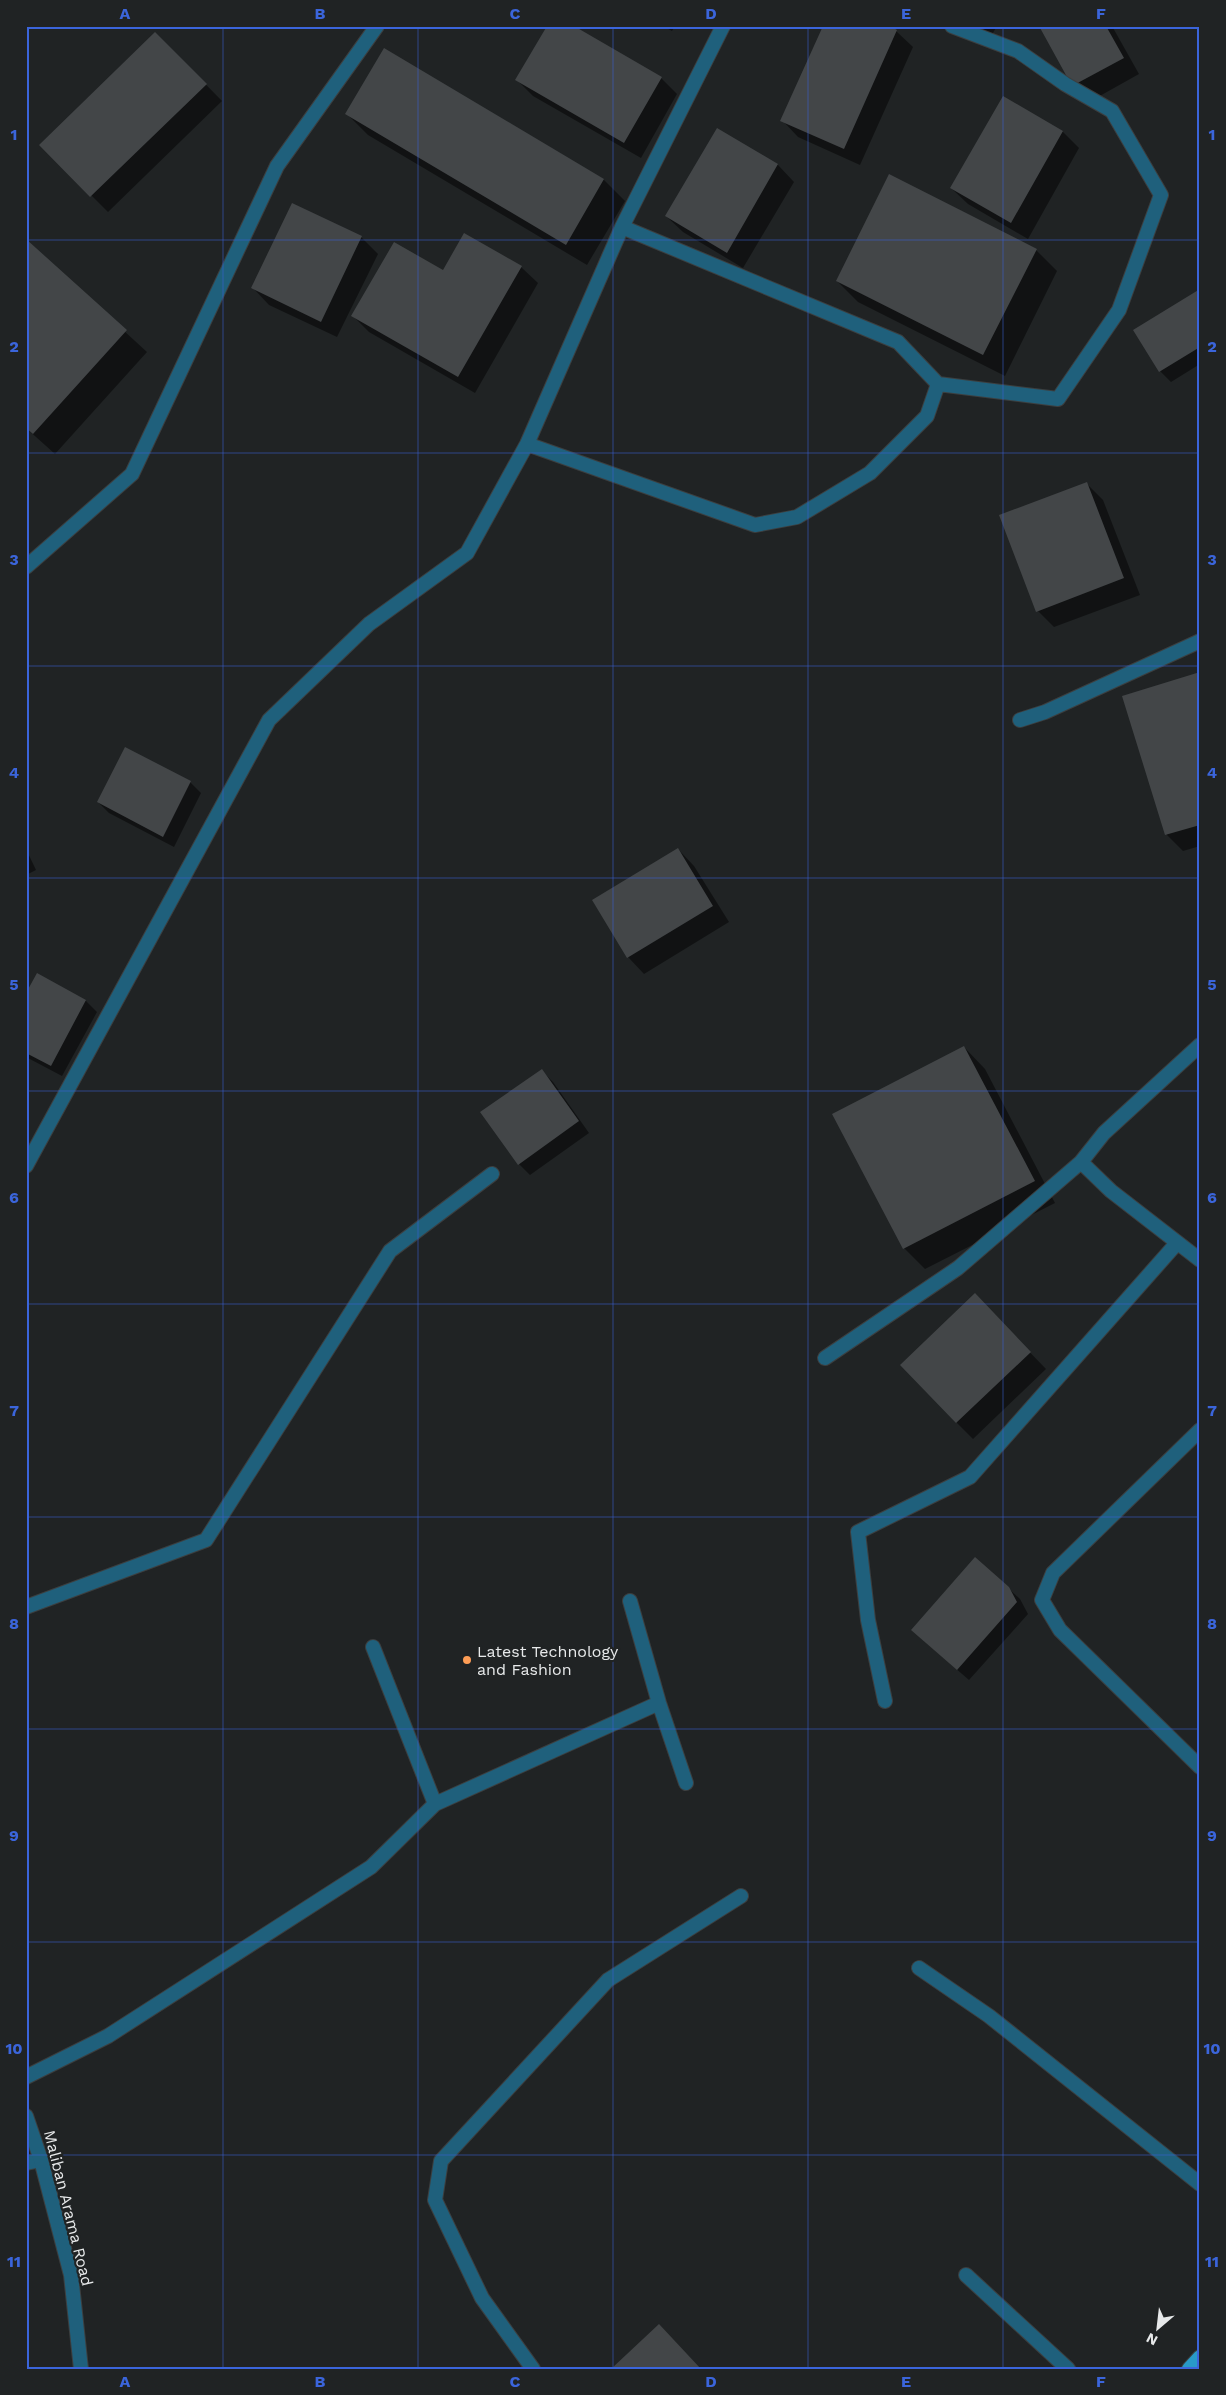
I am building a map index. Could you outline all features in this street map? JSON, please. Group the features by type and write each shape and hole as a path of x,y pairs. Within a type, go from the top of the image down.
{"street":[{"path":"26,567 132,474 277,166 377,26"},
{"path":"26,1166 270,720 369,624 467,553 526,444 622,226 724,26"},
{"path":"622,226 898,342 938,384 1058,399 1119,310 1161,195 1112,111 1065,84 1018,51 952,26"},
{"path":"526,444 755,525 797,517 870,473 927,416 938,384"},
{"path":"1020,720 1044,712 1200,641"},
{"path":"826,1358 958,1268 1081,1162 1104,1132 1200,1045"},
{"path":"1081,1162 1111,1191 1200,1260"},
{"path":"26,1607 206,1540 390,1251 492,1174"},
{"path":"885,1701 868,1620 858,1532 970,1477 1177,1243"},
{"path":"1200,1430 1053,1573 1042,1600 1060,1630 1200,1767"},
{"path":"630,1601 659,1703 686,1783"},
{"path":"372,1646 435,1804"},
{"path":"26,2077 108,2036 370,1867 435,1804 659,1703"},
{"path":"533,2369 482,2298 435,2200 441,2161 608,1980 741,1896"},
{"path":"919,1968 989,2016 1200,2184"},
{"name":"Maliban Arama Road","path":"26,2116 41,2160 71,2274 81,2369"},
{"path":"26,2163 41,2160"},
{"path":"966,2275 1068,2369"}],"building":[{"path":"547,26 574,26 662,77 624,143 515,80"},
{"path":"823,26 890,26 897,30 844,149 780,121"},
{"path":"1039,26 1106,26 1124,58 1072,86"},
{"path":"155,32 207,84 90,197 39,145"},
{"path":"384,48 604,179 566,245 345,114"},
{"path":"1003,96 1063,131 1011,223 950,188"},
{"path":"717,128 778,164 727,253 665,216"},
{"path":"889,174 1037,249 983,355 836,281"},
{"path":"292,203 362,236 321,322 251,288"},
{"path":"464,233 522,266 458,377 351,316 394,242 443,270"},
{"path":"26,239 127,330 33,434 26,428"},
{"path":"1200,289 1200,347 1159,372 1133,330"},
{"path":"1087,482 1124,578 1036,612 999,515"},
{"path":"1200,672 1200,825 1165,835 1122,696"},
{"path":"125,747 191,781 163,837 97,802"},
{"path":"678,848 713,906 627,958 592,900"},
{"path":"37,973 86,1000 51,1066 26,1053 26,993"},
{"path":"964,1046 1035,1181 903,1249 832,1114"},
{"path":"542,1069 579,1121 518,1165 480,1112"},
{"path":"975,1293 1031,1352 956,1423 900,1365"},
{"path":"975,1557 1009,1587 1017,1602 957,1670 911,1630"},
{"path":"659,2324 701,2369 611,2369"}],"place":[{"name":"Latest Technology and Fashion","path":"467,1660"}]}
